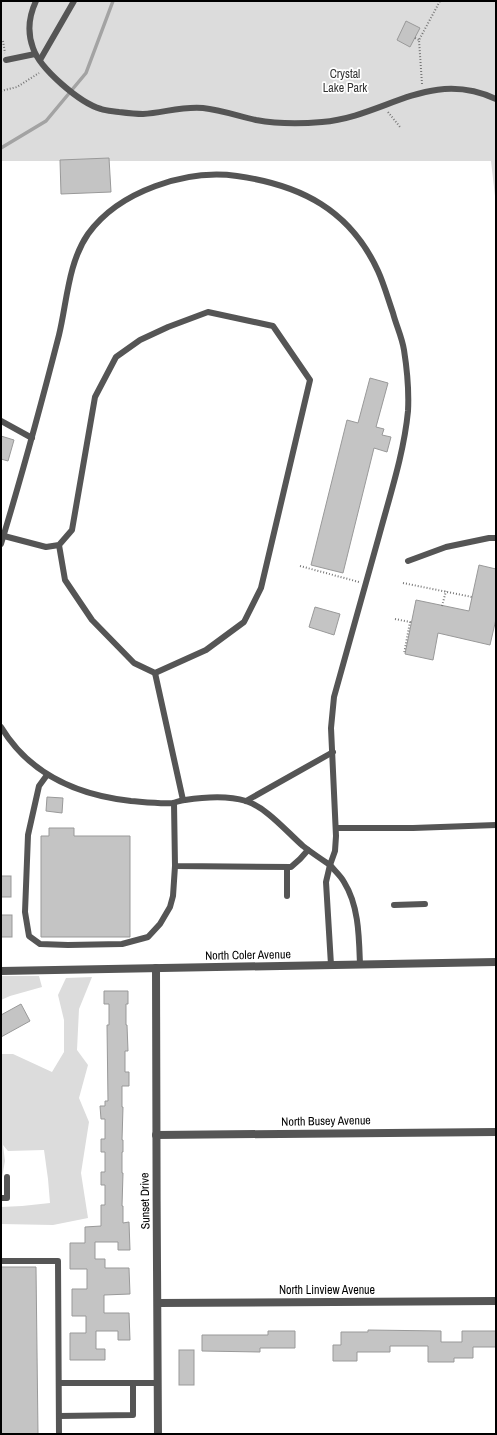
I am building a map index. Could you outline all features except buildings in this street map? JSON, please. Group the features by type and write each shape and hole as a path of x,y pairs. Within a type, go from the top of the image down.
{"street":[{"name":"North Coler Avenue","path":"1,971 496,962"},
{"name":"Sunset Drive","path":"156,968 158,1434"},
{"name":"North Busey Avenue","path":"156,1135 496,1132"},
{"name":"North Linview Avenue","path":"158,1303 496,1301"}],"lane":[{"path":"36,1 32,10 30,23 30,37 35,54 56,79 84,101 101,109 144,114 178,108 202,108 222,111 262,121 298,124 342,119 423,92 449,88 471,90 496,99"},
{"path":"40,60 74,1"},
{"path":"6,60 35,54"},
{"path":"1,544 32,438 60,329 72,269 79,250 88,235 98,223 130,199 148,189 167,182 208,175 233,175 282,185 310,196 338,216 354,232 377,269 404,348 408,408 404,439 366,584 334,697 331,728 336,828 335,851 326,882 331,965"},
{"path":"4,536 46,547 59,545 72,530 95,397 116,357 140,340 168,327 208,312 273,326 310,380 261,588 244,622 206,650 155,673 134,663 92,620 65,580 59,545"},
{"path":"1,421 32,438"},
{"path":"408,561 446,547 489,538 496,538"},
{"path":"155,673 183,800"},
{"path":"1,727 14,746 47,775 77,790 95,795 144,802 174,803 183,800 233,798 246,801 261,810 308,850 330,865 344,882 354,906 358,932 360,965"},
{"path":"246,801 333,752"},
{"path":"47,775 39,786 28,835 25,912 29,936 40,944 122,944 148,937 160,924 170,907 173,896 175,866 174,803"},
{"path":"336,828 424,828 496,825"},
{"path":"175,866 291,867 308,850"},
{"path":"287,867 287,896"},
{"path":"394,905 425,904"},
{"path":"1,1198 7,1198 7,1177"},
{"path":"1,1261 58,1261 59,1434"},
{"path":"59,1383 158,1383"},
{"path":"59,1416 133,1415 133,1383"}],"path":[{"path":"423,92 419,40 440,1"},
{"path":"415,38 419,40"},
{"path":"1,91 17,87 47,69"},
{"path":"383,106 400,127"},
{"path":"300,566 366,584"},
{"path":"403,583 472,597"},
{"path":"442,606 446,591"},
{"path":"395,619 410,622 404,654"}],"green space":[{"name":"Crystal Lake Park","path":"1,1 496,1 496,205 491,161 1,161"},
{"path":"1,976 39,976 42,987 1,1000"},
{"path":"92,977 79,1009 77,1050 88,1065 79,1098 89,1122 81,1173 88,1218 53,1225 1,1224 1,1207 50,1203 44,1150 8,1151 3,1145 5,1161 1,1183 1,1054 13,1054 52,1072 64,1052 64,1020 58,995 66,978"}],"waterway":[{"path":"1,148 46,121 86,73 113,1"}]}
